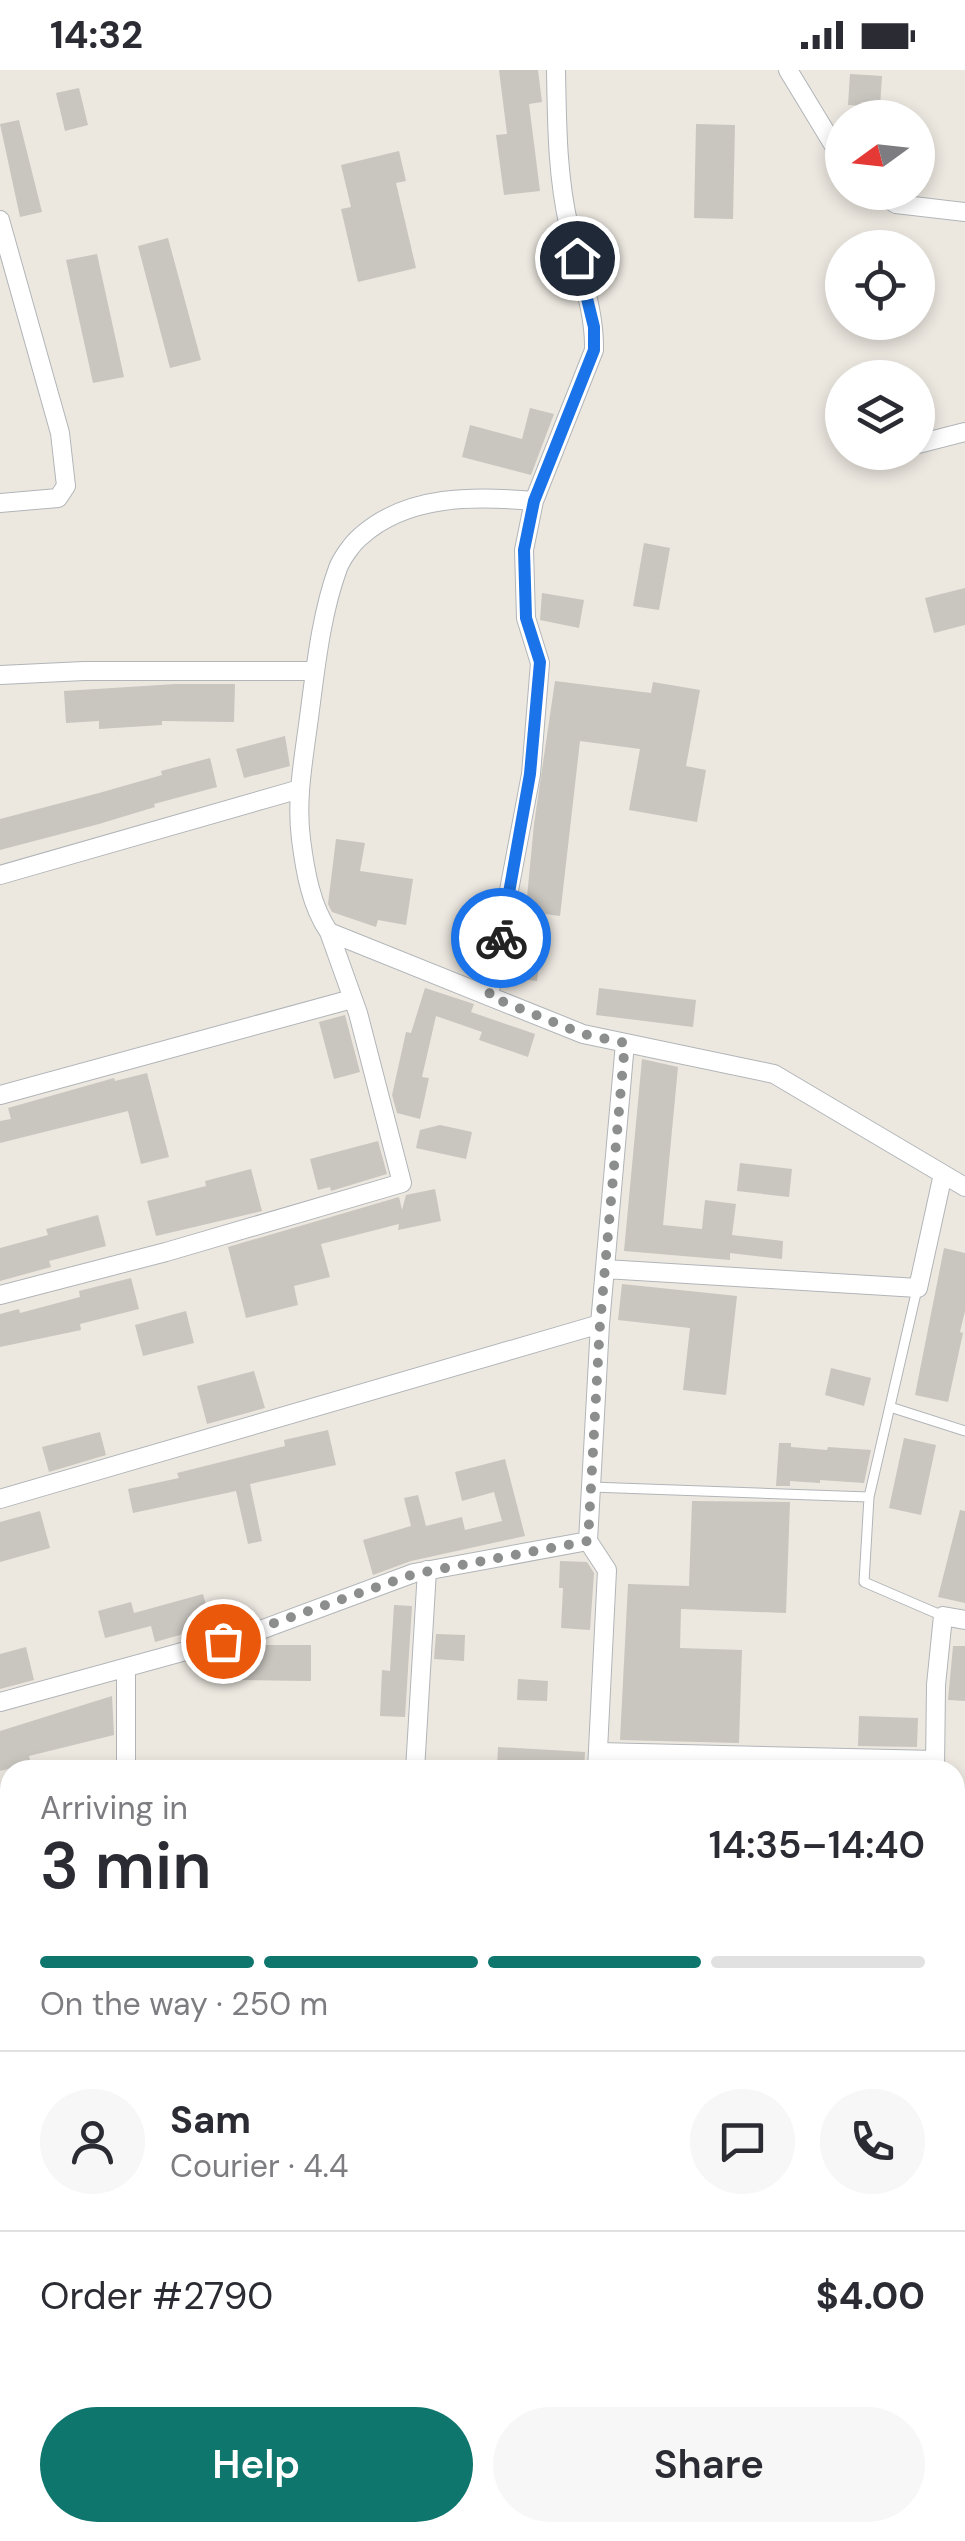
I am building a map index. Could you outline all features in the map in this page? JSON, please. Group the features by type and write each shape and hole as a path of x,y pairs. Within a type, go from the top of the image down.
{"street":[{"path":"489,996 532,755 540,662 526,618 524,550 534,501 594,350 594,327 568,224 557,148 556,70"},
{"path":"788,70 825,131"},
{"path":"935,209 965,212"},
{"path":"0,220 60,432 66,486 58,498 44,502 0,503"},
{"path":"935,440 965,432"},
{"path":"0,1294 166,1252 402,1182 358,1012 330,932 316,914 300,837 300,790 315,671 340,564 359,538 385,520 413,508 450,500 534,501"},
{"path":"0,674 84,670 315,671"},
{"path":"0,876 300,790"},
{"path":"330,932 583,1034 774,1074 965,1187"},
{"path":"0,1095 352,998"},
{"path":"597,1760 608,1570 588,1541 600,1324 625,1043"},
{"path":"605,1269 918,1288 943,1174"},
{"path":"0,1499 600,1324"},
{"path":"0,1702 255,1632 427,1570 588,1541"},
{"path":"417,1760 427,1570"},
{"path":"935,1760 936,1684 943,1616 965,1620"},
{"path":"126,1668 126,1760"}],"lane":[{"path":"918,1288 869,1498 864,1582 943,1616"},
{"path":"890,1407 965,1431"},
{"path":"591,1487 869,1498"}],"building":[{"path":"499,70 538,70 542,102 529,104 540,191 504,195 496,135 507,134"},
{"path":"850,74 882,76 880,100 848,100"},
{"path":"79,88 88,125 65,131 56,93"},
{"path":"19,120 42,212 20,217 0,124"},
{"path":"696,124 735,125 733,219 694,218"},
{"path":"399,151 406,181 396,183 416,268 358,282 341,209 351,207 341,165"},
{"path":"168,238 201,360 170,368 138,246"},
{"path":"97,254 124,377 93,383 66,260"},
{"path":"530,408 554,414 531,475 462,457 470,425 522,439"},
{"path":"644,543 670,548 659,610 633,606"},
{"path":"965,588 965,625 934,633 925,598"},
{"path":"542,593 584,600 579,628 540,620"},
{"path":"555,681 651,693 653,682 700,690 686,766 706,770 697,822 629,810 640,749 580,741 560,916 545,914 537,981 512,978 520,918 525,918"},
{"path":"235,684 234,722 162,721 162,725 99,729 99,721 66,723 64,691"},
{"path":"285,736 290,766 244,778 236,749"},
{"path":"210,758 217,787 0,850 0,819"},
{"path":"336,839 365,843 360,871 413,879 406,925 378,920 376,927 332,912 328,904"},
{"path":"425,988 474,1004 471,1012 535,1034 528,1057 479,1040 482,1032 436,1016 422,1077 429,1078 420,1119 397,1113 392,1095 406,1032 411,1033"},
{"path":"599,988 696,1000 693,1027 596,1015"},
{"path":"345,1015 360,1072 334,1079 319,1022"},
{"path":"642,1059 678,1067 663,1225 702,1229 705,1200 736,1204 732,1235 783,1241 782,1259 730,1253 730,1260 624,1251"},
{"path":"147,1073 169,1157 141,1164 128,1111 0,1143 0,1121 11,1119 8,1108 114,1078 115,1081"},
{"path":"440,1125 472,1132 466,1159 416,1148 420,1130"},
{"path":"378,1141 387,1174 331,1191 330,1187 318,1190 310,1159"},
{"path":"740,1163 792,1169 789,1197 737,1191"},
{"path":"251,1169 262,1211 156,1236 147,1201 206,1186 205,1181"},
{"path":"435,1189 441,1221 398,1230 399,1224 321,1244 330,1277 294,1286 298,1305 246,1318 228,1247 399,1197 402,1210 406,1195"},
{"path":"98,1215 106,1246 49,1261 51,1267 0,1281 0,1248 48,1235 46,1229"},
{"path":"944,1248 965,1253 965,1311 960,1332 963,1333 948,1402 915,1395"},
{"path":"131,1278 139,1309 80,1324 81,1330 0,1347 0,1314 19,1309 20,1313 80,1297 79,1291"},
{"path":"622,1284 737,1296 726,1395 683,1390 690,1328 618,1320"},
{"path":"186,1311 194,1343 143,1356 135,1325"},
{"path":"831,1368 871,1378 864,1406 825,1395"},
{"path":"254,1371 265,1408 207,1424 197,1386"},
{"path":"328,1430 336,1465 250,1484 262,1541 248,1544 236,1491 133,1513 128,1489 179,1478 177,1473 285,1446 284,1440"},
{"path":"100,1432 106,1455 49,1472 42,1447"},
{"path":"904,1438 936,1445 921,1515 889,1508"},
{"path":"779,1443 827,1450 871,1450 864,1483 790,1481 790,1486 776,1486"},
{"path":"505,1459 525,1536 411,1561 373,1575 363,1540 411,1526 404,1498 418,1495 426,1526 462,1517 465,1530 502,1521 494,1492 462,1501 455,1472"},
{"path":"692,1501 790,1502 786,1613 681,1609 680,1648 742,1650 739,1743 620,1740 628,1584 689,1586"},
{"path":"960,1510 965,1511 965,1603 938,1597"},
{"path":"40,1511 50,1548 0,1562 0,1522"},
{"path":"560,1561 587,1562 594,1573 590,1630 561,1628"},
{"path":"203,1594 212,1626 155,1642 151,1626 105,1638 98,1611 131,1602 134,1613"},
{"path":"394,1605 412,1606 405,1717 380,1716 382,1670 390,1671"},
{"path":"436,1634 465,1635 464,1661 434,1659"},
{"path":"254,1645 311,1645 311,1681 242,1680 242,1649"},
{"path":"953,1646 965,1646 965,1701 948,1700"},
{"path":"26,1647 34,1680 0,1689 0,1654"},
{"path":"518,1679 548,1681 547,1701 517,1700"},
{"path":"112,1696 114,1735 29,1756 30,1760 0,1760 0,1731"},
{"path":"859,1716 918,1718 917,1747 858,1746"},
{"path":"498,1747 585,1752 585,1760 497,1760"}],"way so far":[{"path":"223,1641 427,1570 588,1541 600,1324 625,1043 583,1034 489,996 501,938"}],"route":[{"path":"501,938 530,774 540,662 526,618 524,550 534,501 594,350 594,327 577,258"}]}
